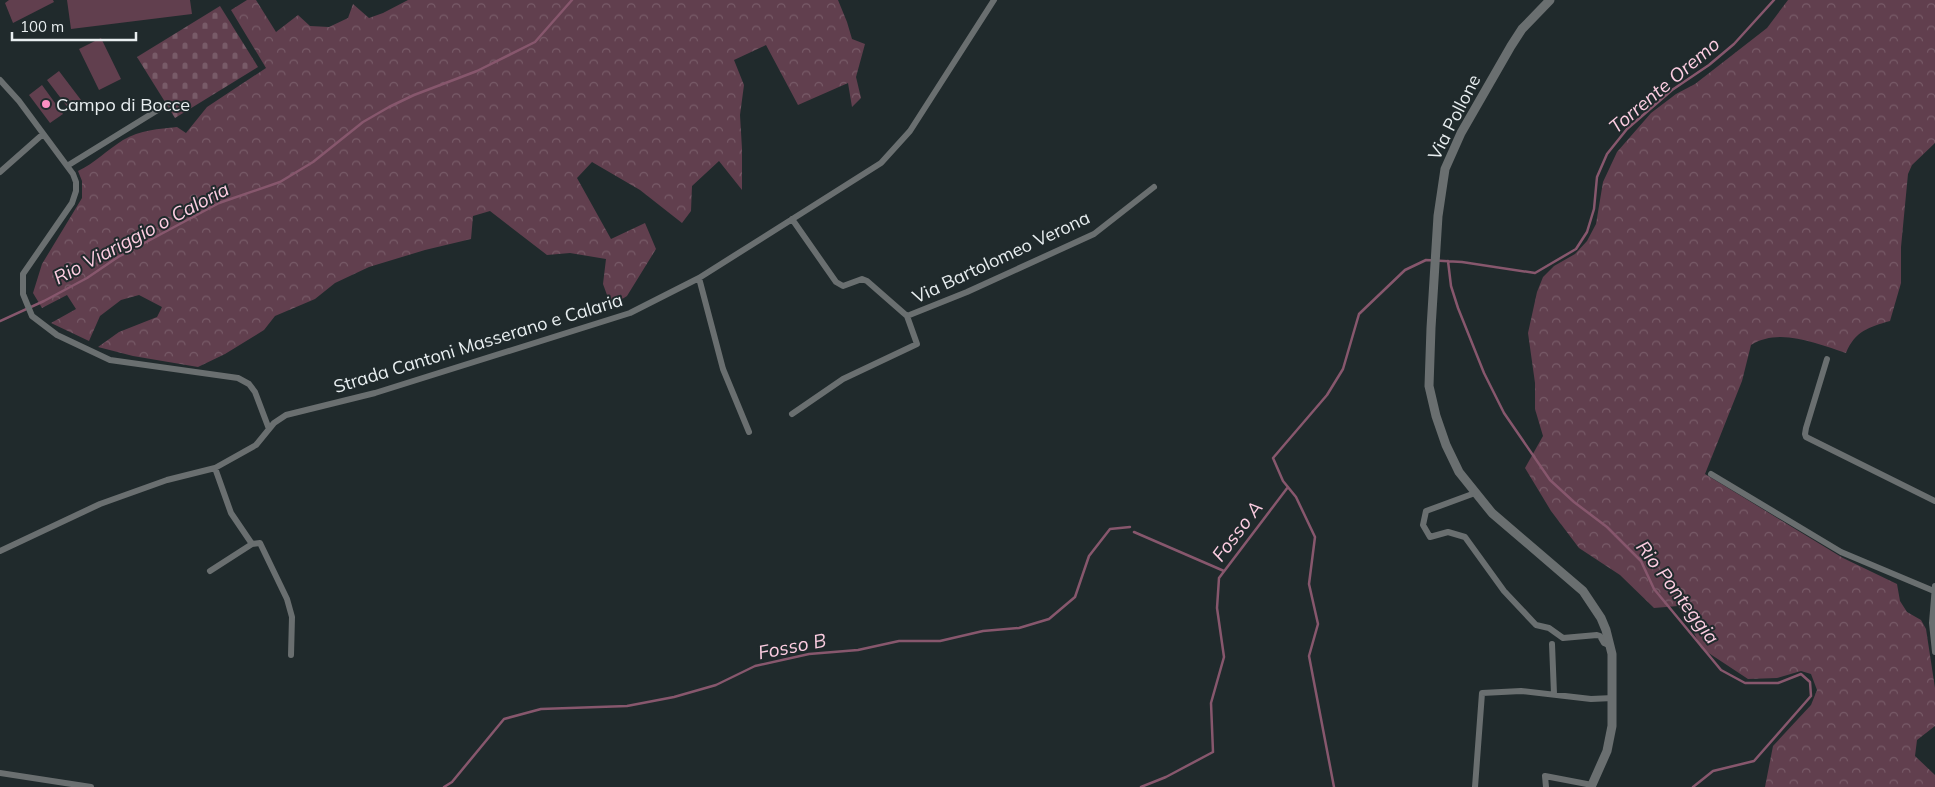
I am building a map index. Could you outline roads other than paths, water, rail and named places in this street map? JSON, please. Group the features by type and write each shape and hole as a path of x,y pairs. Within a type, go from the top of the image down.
{"street":[{"name":"Strada Cantoni Masserano e Calaria","path":"0,551 100,504 167,480 215,468 256,445 274,423 286,415 375,393 630,313 699,278 881,163 910,131 994,0"},
{"name":"Via Pollone","path":"1550,0 1518,34 1481,96 1452,151 1445,169 1440,192 1430,328 1430,386 1436,416 1446,445 1459,472 1492,513 1583,591 1601,618 1612,650 1612,726 1607,751 1591,786"},
{"path":"0,80 20,102 67,166 76,182 76,191 72,203 23,274 25,302 32,316 57,335 110,360 238,378 249,384 255,392 269,429"},
{"path":"67,166 161,108"},
{"path":"0,172 43,134"},
{"name":"Via Bartolomeo Verona","path":"906,316 967,292 1094,234 1154,187"},
{"name":"Via Bartolomeo Verona","path":"792,219 836,282 843,286 862,278 867,281 906,316 916,344 843,380 792,414"},
{"path":"699,278 723,369 749,432"},
{"path":"1827,359 1804,434 1806,437 1935,501"},
{"path":"215,468 231,513 252,544"},
{"path":"1711,474 1841,552 1935,589 1935,652"},
{"path":"1475,493 1426,511 1423,525 1430,537 1448,532 1465,537 1504,591 1536,625 1549,628 1563,638 1597,635 1612,650"},
{"path":"210,570 252,544 260,543 287,599 292,617 291,655"},
{"path":"1552,644 1554,694"},
{"path":"1475,787 1482,693 1521,691 1592,699 1613,698"},
{"path":"0,773 91,787"},
{"path":"1546,787 1545,776 1591,786"}],"waterway":[{"name":"Rio Viariggio o Caloria","path":"0,321 44,301 87,278 118,257 219,203 280,182 313,162 363,122 389,107 414,95 477,71 535,42 572,0"},
{"name":"Torrente Oremo","path":"1334,787 1309,656 1318,624 1309,584 1315,537 1296,497 1283,481 1273,458 1327,395 1343,369 1359,314 1405,270 1426,260 1462,262 1535,273 1576,249 1587,232 1594,209 1597,177 1607,154 1627,129 1672,90 1709,65 1734,44 1774,0"},
{"name":"Rio Ponteggia","path":"1448,261 1451,286 1458,308 1484,373 1504,413 1550,480 1574,502 1607,527 1641,561 1654,589 1721,670 1745,683 1778,683 1801,674 1810,682 1811,696 1754,761 1713,771 1693,787"},
{"name":"Fosso A","path":"1141,787 1166,777 1213,752 1211,703 1224,657 1217,608 1219,578 1288,487"},
{"name":"Fosso B","path":"444,787 452,782 504,719 541,709 627,706 674,697 716,685 755,666 809,654 858,650 899,641 940,641 983,631 1019,628 1049,619 1075,597 1089,556 1110,529 1130,527"},
{"name":"Fosso B","path":"1134,532 1224,571"}],"place":[{"name":"Campo di Bocce","path":"46,104"}]}
